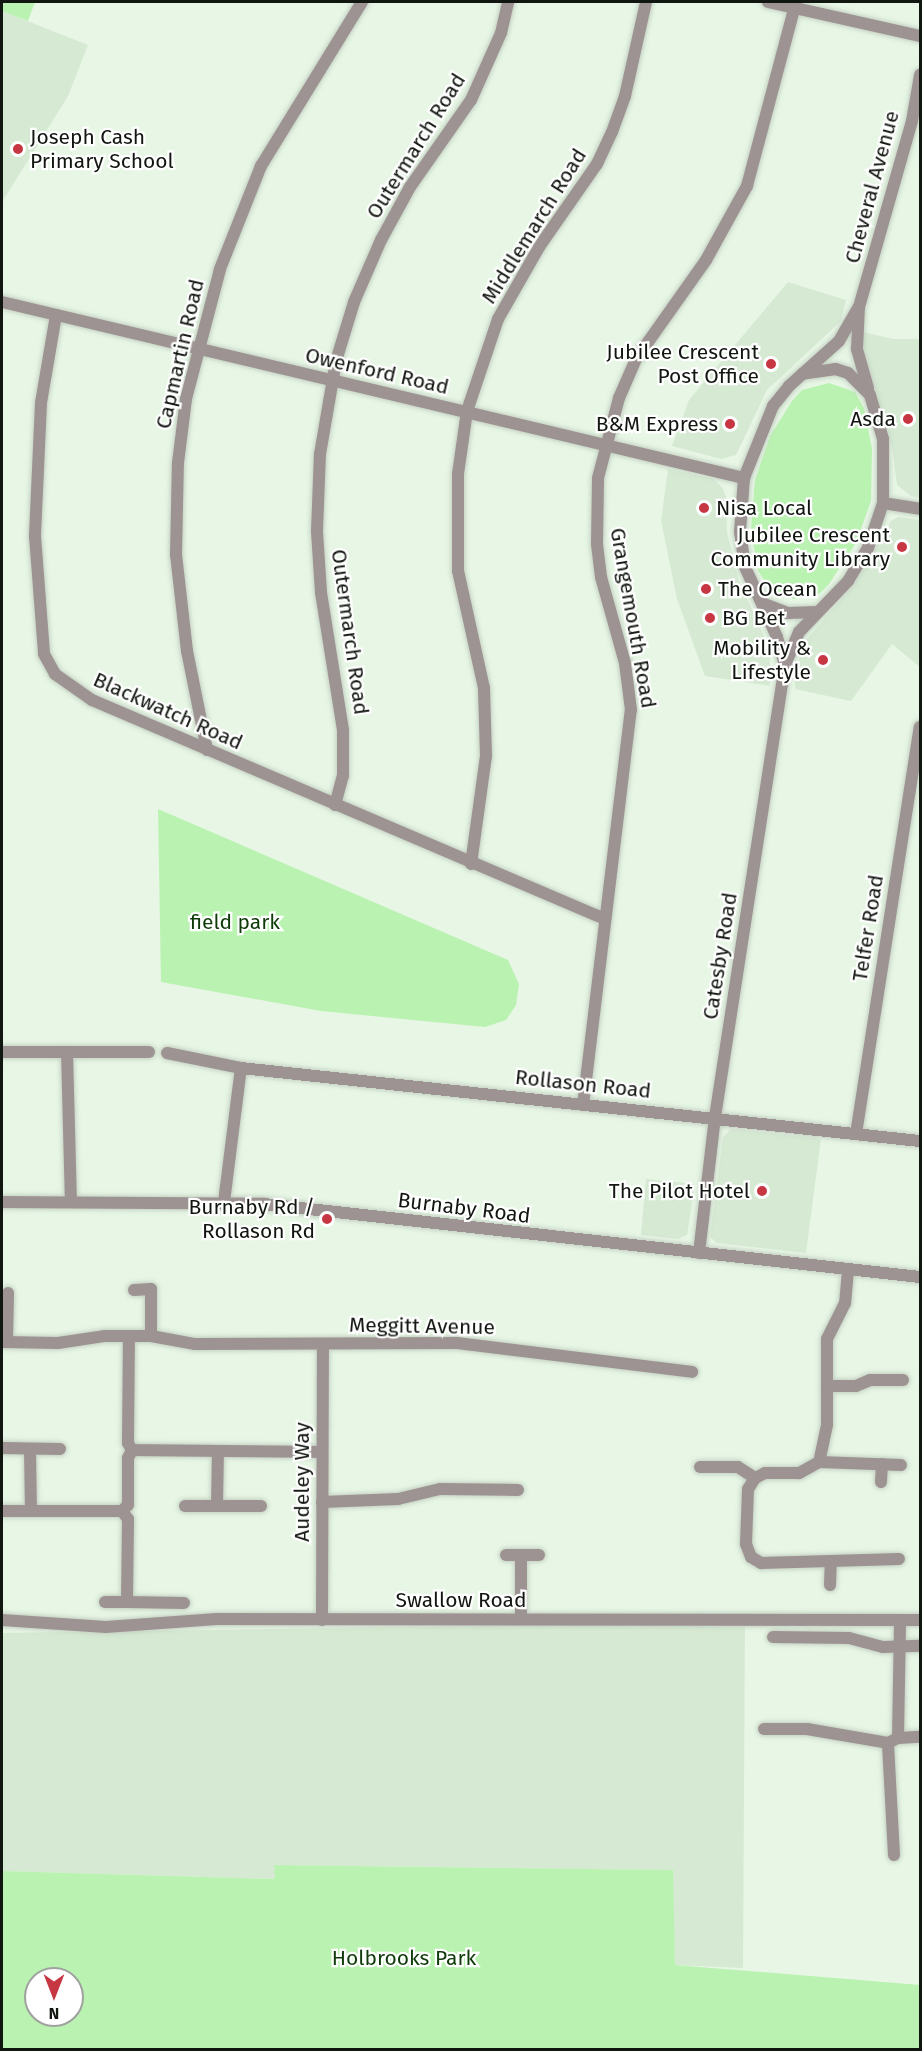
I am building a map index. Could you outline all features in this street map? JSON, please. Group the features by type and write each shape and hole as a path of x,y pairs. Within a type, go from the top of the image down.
{"street":[{"name":"Capmartin Road","path":"207,750 187,651 176,555 181,429 196,348 220,269 261,166 362,2"},
{"name":"Outermarch Road","path":"335,805 343,776 343,730 321,592 317,531 320,454 332,380 343,335 373,258 410,187 471,100 501,33 507,2"},
{"name":"Middlemarch Road","path":"471,864 486,735 483,688 458,571 458,474 467,411 498,319 539,247 597,164 612,132 625,96 646,2"},
{"path":"768,2 796,4 921,36"},
{"name":"Grangemouth Road","path":"583,1105 631,710 625,663 606,602 597,544 597,495 605,444 636,359 706,260 747,186 796,4"},
{"name":"Cheveral Avenue","path":"802,374 849,329 859,307 912,121 921,75"},
{"name":"Owenford Road","path":"2,302 744,478"},
{"name":"Cheveral Avenue","path":"859,307 857,349 870,395"},
{"name":"Blackwatch Road","path":"56,315 36,466 38,600 46,660 64,683 82,695 207,750 605,919"},
{"path":"818,361 857,349"},
{"path":"818,369 848,373 870,395 883,439 883,503 868,548 849,581 816,612 788,613 762,603 745,567 740,532 744,478 764,422 802,374 818,369"},
{"path":"883,503 921,509"},
{"name":"Catesby Road","path":"762,603 785,665"},
{"name":"Catesby Road","path":"699,1253 715,1117 785,665 800,632 816,612"},
{"name":"Telfer Road","path":"856,1134 921,727"},
{"path":"2,1052 149,1052"},
{"path":"67,1052 71,1202"},
{"name":"Rollason Road","path":"167,1053 241,1068 715,1117 921,1142"},
{"path":"225,1202 241,1068"},
{"name":"Burnaby Road","path":"2,1202 225,1202 921,1277"},
{"path":"819,1462 827,1425 827,1339 845,1303 848,1270"},
{"path":"134,1290 151,1289 151,1336"},
{"name":"Meggitt Avenue","path":"8,1293 4,1342 58,1343 151,1336 195,1344 457,1343 692,1372"},
{"path":"129,1337 128,1443 132,1450"},
{"name":"Audeley Way","path":"322,1620 323,1344"},
{"path":"827,1386 856,1386 870,1380 903,1380"},
{"path":"2,1448 60,1449"},
{"path":"30,1449 31,1511"},
{"path":"132,1450 322,1452"},
{"path":"2,1511 122,1511 128,1505 128,1458 132,1450"},
{"path":"217,1506 218,1451"},
{"path":"899,1559 761,1563 751,1557 746,1544 748,1489 755,1478 765,1473 799,1473 819,1462 901,1465"},
{"path":"881,1482 882,1464"},
{"path":"700,1467 738,1467 755,1478"},
{"path":"322,1502 398,1499 440,1489 518,1490"},
{"path":"185,1506 261,1506"},
{"path":"122,1511 128,1519 127,1602"},
{"path":"506,1555 539,1555"},
{"path":"521,1555 521,1619"},
{"path":"830,1585 831,1561"},
{"path":"105,1602 184,1603"},
{"name":"Swallow Road","path":"2,1620 106,1627 217,1619 921,1620"},
{"path":"894,1855 893,1740 900,1620"},
{"path":"773,1637 849,1638 900,1648 921,1646"},
{"path":"764,1729 807,1729 893,1740 921,1737"}],"shaded area":[{"name":"Joseph Cash Primary School","path":"2,11 88,45 68,96 2,202"},
{"path":"788,282 846,300 841,321 767,390 736,455 721,459 672,446 689,400"},
{"path":"862,332 894,339 920,339 920,498 911,496 897,485 892,447 865,362"},
{"path":"668,469 713,479 722,487 726,497 727,532 739,581 770,649 770,686 705,676 677,599 661,521"},
{"path":"898,517 920,520 920,667 892,644 851,701 795,689 795,670 806,640 853,586 891,521"},
{"path":"731,1129 821,1139 806,1253 717,1243 710,1237 723,1137"},
{"path":"646,1179 695,1184 687,1235 678,1239 641,1235"},
{"path":"745,1618 743,1968 675,1965 672,1870 275,1865 275,1879 2,1871 2,1633 613,1624 742,1627"}],"green space":[{"path":"2,2 35,2 28,21 2,11"},
{"path":"829,383 855,392 864,408 872,449 871,501 856,543 829,584 819,594 794,599 769,587 758,571 751,529 755,480 770,436 792,401 802,390"},
{"name":"field park","path":"158,809 508,960 519,984 516,1005 506,1020 485,1027 321,1011 161,982"},
{"name":"Holbrooks Park","path":"274,1865 673,1870 675,1965 920,1985 920,2049 2,2049 2,1871 275,1879"}],"place":[{"name":"Joseph Cash Primary School","path":"18,149"},
{"name":"Jubilee Crescent Post Office","path":"771,364"},
{"name":"Asda","path":"908,419"},
{"name":"B&M Express","path":"730,424"},
{"name":"Nisa Local","path":"704,508"},
{"name":"Jubilee Crescent Community Library","path":"902,547"},
{"name":"The Ocean","path":"706,589"},
{"name":"BG Bet","path":"710,618"},
{"name":"Mobility & Lifestyle","path":"823,660"},
{"name":"The Pilot Hotel","path":"762,1191"},
{"name":"Burnaby Rd / Rollason Rd","path":"327,1219"}]}
